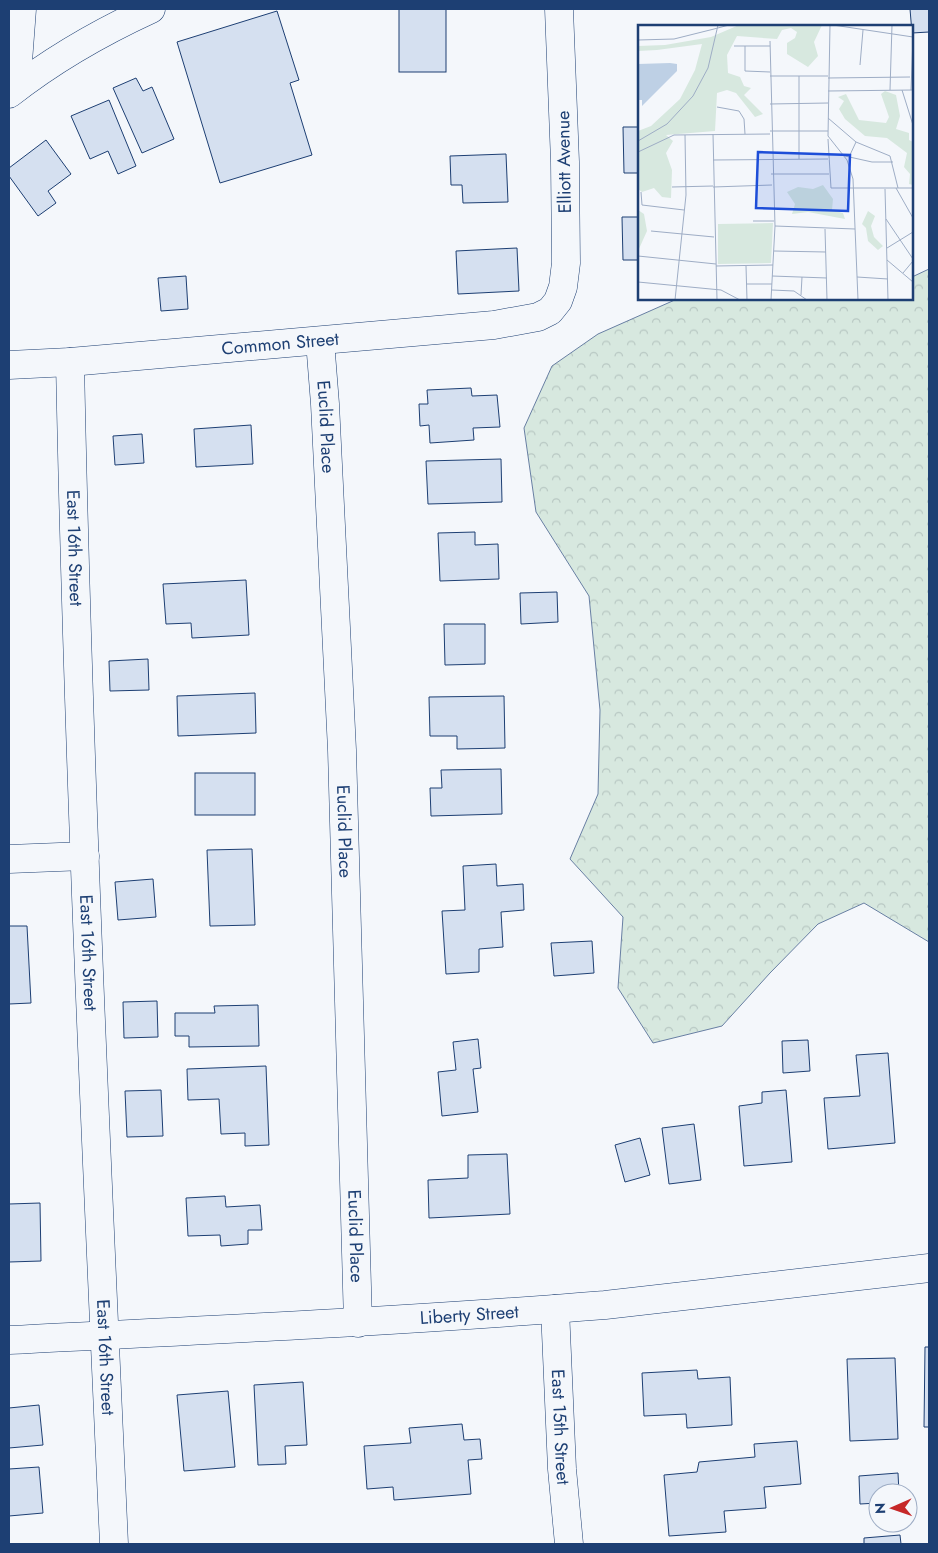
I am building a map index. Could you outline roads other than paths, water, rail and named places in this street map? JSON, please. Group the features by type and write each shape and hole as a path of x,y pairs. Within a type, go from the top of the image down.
{"street":[{"path":"12,91 74,49 152,9"},
{"name":"Elliott Avenue","path":"550,311 558,301 563,287 566,263 566,162 559,9"},
{"path":"12,91 17,14"},
{"name":"Common Street","path":"9,364 70,362 494,325 538,317 550,311"},
{"name":"Euclid Place","path":"320,341 325,404 342,750 358,1323"},
{"name":"East 16th Street","path":"70,362 72,517 114,1544"},
{"path":"9,859 85,856"},
{"name":"Liberty Street","path":"9,1340 358,1323 555,1309 929,1268"},
{"name":"East 15th Street","path":"555,1309 562,1469 569,1544"}]}
